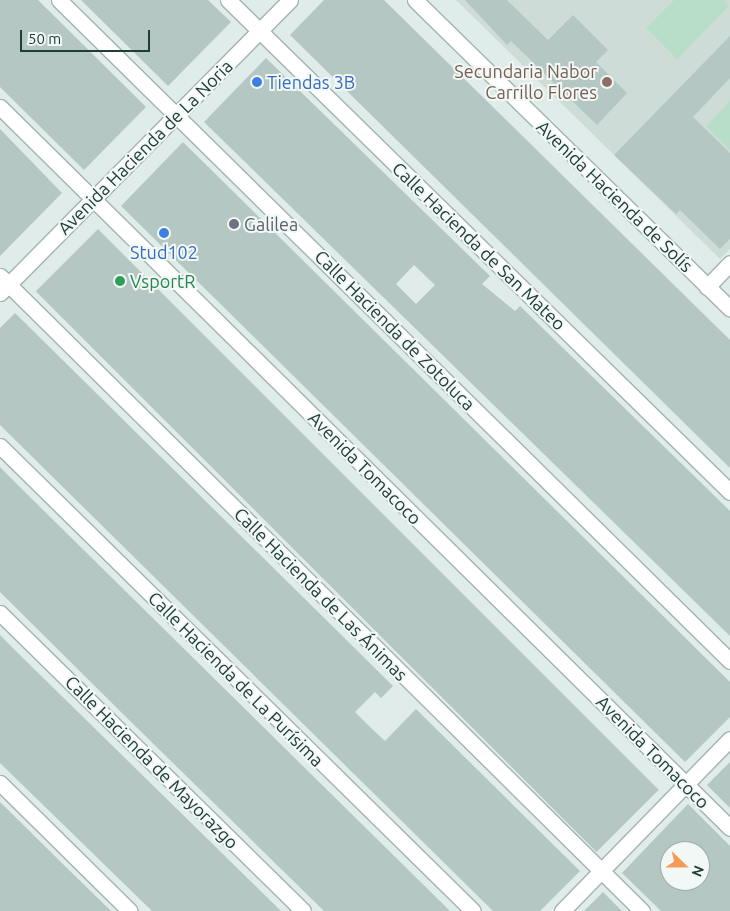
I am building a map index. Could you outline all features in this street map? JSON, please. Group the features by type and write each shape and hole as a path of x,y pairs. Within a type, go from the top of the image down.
{"street":[{"name":"Calle Hacienda de Zotoluca","path":"59,0 730,661"},
{"name":"Calle Hacienda de San Mateo","path":"228,0 730,492"},
{"name":"Avenida Hacienda de La Noria","path":"3,285 93,199 290,0"},
{"name":"Avenida Hacienda de Solís","path":"415,0 730,309"},
{"name":"Avenida Tomacoco","path":"0,107 730,828"},
{"path":"707,287 730,263"},
{"name":"Calle Hacienda de Las Ánimas","path":"3,285 642,911"},
{"name":"Calle Hacienda de La Purísima","path":"0,446 473,911"},
{"name":"Calle Hacienda de Mayorazgo","path":"0,613 303,911"},
{"path":"562,911 730,739"},
{"path":"0,783 130,911"}],"shaded area":[{"path":"456,0 730,0 730,249 720,259"}],"green space":[{"path":"674,0 724,0 729,6 677,59 646,28"},
{"path":"730,101 730,150 706,126"}],"building":[{"path":"0,0 38,0 146,107 84,170 0,87"},
{"path":"81,0 208,0 231,22 168,86"},
{"path":"324,0 384,0 730,340 730,468 290,35"},
{"path":"465,0 507,0 548,40 573,15 608,50 596,62 627,93 597,125 511,41 507,45"},
{"path":"730,36 730,78 693,117 730,153 730,239 720,249 680,210 676,214 614,155"},
{"path":"266,58 490,276 482,284 515,311 520,306 730,511 730,636 204,122","holes":["414,265 435,285 416,304 396,284"]},
{"path":"0,129 62,193 0,256"},
{"path":"183,142 730,682 730,717 685,762 121,206"},
{"path":"98,229 659,790 597,852 36,291"},
{"path":"15,313 393,686 381,698 375,692 355,712 370,727 385,741 416,709 580,871 540,911 493,911 0,425 0,328"},
{"path":"0,467 450,911 324,911 122,713 0,592"},
{"path":"0,635 281,911 152,911 0,763"},
{"path":"730,762 730,808 707,785"},
{"path":"0,802 68,869 111,911 0,911"},
{"path":"688,804 730,846 730,911 661,911 622,873"},
{"path":"603,892 622,911 584,911"}],"place":[{"name":"Tiendas 3B","path":"257,82"},
{"name":"Secundaria Nabor Carrillo Flores","path":"607,82"},
{"name":"Galilea","path":"234,224"},
{"name":"Stud102","path":"164,233"},
{"name":"VsportR","path":"120,281"}]}
